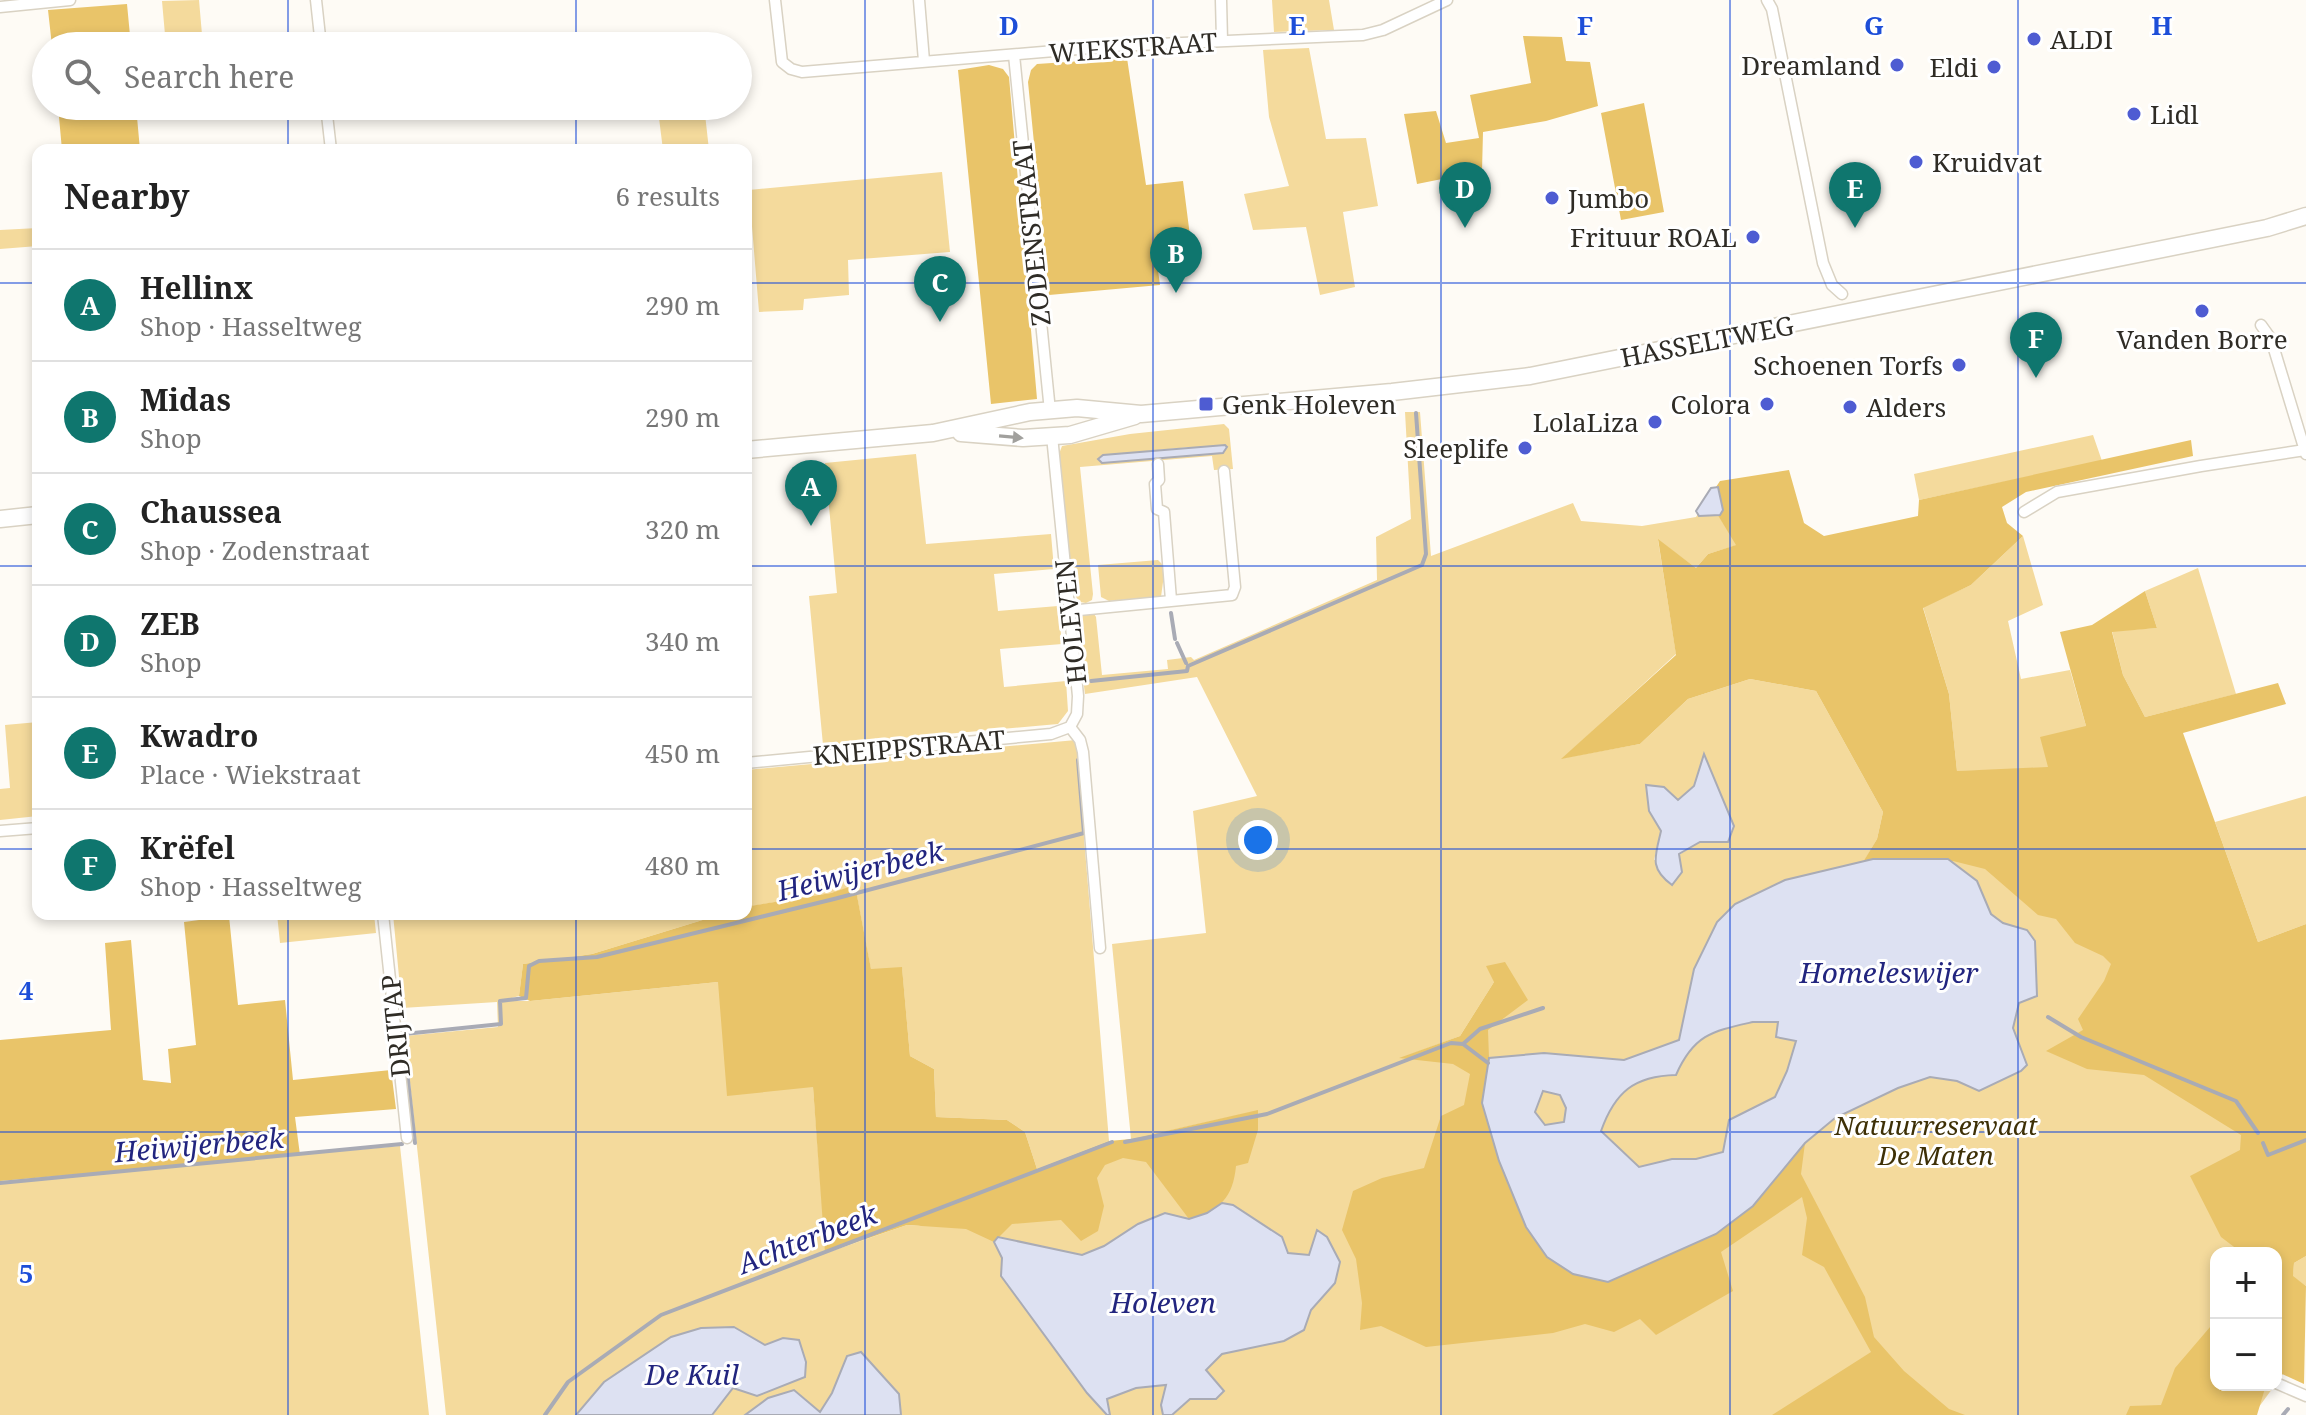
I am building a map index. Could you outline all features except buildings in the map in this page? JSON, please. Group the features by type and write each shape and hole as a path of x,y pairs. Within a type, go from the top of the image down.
{"main road":[{"name":"HASSELTWEG","path":"2267,228 2306,216"},
{"name":"HASSELTWEG","path":"752,449 933,433 1030,412 1077,408 1141,414 1392,392 1530,376 2267,228 2306,224"},
{"path":"1050,411 1059,414 1063,422 1060,431 1052,436"},
{"name":"HASSELTWEG","path":"933,433 1023,438 1052,436 1080,433 1141,414"},
{"path":"0,519 32,516"}],"street":[{"path":"0,7 70,0"},
{"path":"316,0 319,32"},
{"name":"WIEKSTRAAT","path":"775,0 782,62 802,72 1114,46 1363,35 1383,30 1447,0"},
{"path":"919,0 924,61"},
{"path":"1221,0 1222,40"},
{"path":"1767,0 1772,9 1823,263 1832,285 1842,294"},
{"name":"ZODENSTRAAT","path":"1014,55 1050,411"},
{"path":"328,120 330,144"},
{"path":"2024,512 2057,492 2201,466 2305,453 2271,339 2261,325"},
{"name":"HOLEVEN","path":"1052,436 1078,696 1077,714 1070,727"},
{"path":"1158,464 1159,480 1155,484 1157,509 1164,512 1171,600"},
{"path":"1069,611 1232,595 1235,587 1224,471"},
{"path":"1070,727 1080,740 1083,752 1100,948"},
{"name":"KNEIPPSTRAAT","path":"752,762 1051,734 1070,727"},
{"path":"0,831 32,828"},
{"name":"DRIJTAP","path":"384,920 407,1138"},
{"path":"2282,1386 2306,1396"}],"green space":[{"path":"199,0 202,32 165,32 162,1"},
{"path":"1272,0 1329,0 1334,30 1274,32"},
{"path":"1309,48 1326,139 1366,138 1378,206 1343,212 1355,287 1320,295 1306,227 1253,230 1244,194 1289,186 1269,117 1263,50"},
{"path":"659,120 706,120 708,144 662,144"},
{"path":"942,172 950,252 848,260 849,295 804,299 803,310 759,312 752,190"},
{"path":"32,228 32,246 0,249 0,230"},
{"name":"Natuurreservaat De Maten","path":"1405,412 1420,412 1431,556 1573,503 1581,521 1642,526 1696,517 1708,499 1737,545 1708,554 1696,568 1658,540 1676,654 1563,758 1640,744 1688,699 1750,679 1816,691 1883,812 1877,839 1864,861 2023,770 1957,771 1949,694 1923,607 1971,585 2023,536 2043,605 2008,621 2021,679 2070,670 2086,726 2251,1133 2236,1189 2275,1247 2210,1247 2210,1391 2271,1391 2253,1415 446,1415 405,1036 498,1027 497,1002 402,1008 394,920 702,920 592,954 523,964 519,996 501,1001 530,1001 718,982 813,1087 826,1253 907,1225 919,1226 1114,1154 1258,1125 1257,1111 1131,1139 1112,944 1206,933 1193,811 1257,796 1197,677 1085,694 1076,624 1081,615 1093,612 1096,617 1102,675 1168,669 1167,660 1191,657 1194,660 1377,580 1376,537 1411,519","holes":["1704,756 1717,788 1700,842 1679,855 1654,860 1661,831 1649,811 1677,801 1694,786","1494,982 1488,1030 1401,1058 1460,1036"]},
{"path":"1224,424 1229,429 1233,469 1214,470 1212,456 1080,467 1093,594 1092,600 1080,602 1073,593 1059,454 1062,446 1130,434","holes":["1191,447 1223,453 1103,463 1099,459 1103,455"]},
{"path":"2093,435 2102,461 1919,500 1914,474"},
{"path":"916,454 926,544 1051,534 1054,569 994,574 998,611 1058,606 1062,644 1000,649 1004,687 1066,681 1068,711 1058,724 823,745 809,596 837,593 825,463"},
{"path":"1158,560 1165,567 1161,597 1109,601 1101,597 1098,565"},
{"path":"2198,568 2236,694 2145,717 2123,675 2112,631 2157,628 2145,591"},
{"path":"32,723 32,817 0,820 0,789 10,788 5,725"},
{"path":"1076,740 1109,1141 1037,1169 1025,1132 1007,1120 936,1117 934,1069 910,1056 902,968 871,970 855,886 752,906 752,769"},
{"path":"2306,796 2306,924 2258,942 2215,822"},
{"path":"278,920 375,920 376,933 280,943"},
{"path":"400,1146 429,1415 0,1415 0,1181"},
{"path":"2306,1256 2306,1286 2296,1279 2297,1354 2282,1375 2282,1258 2293,1274 2294,1263"}],"shaded area":[{"path":"127,4 130,32 50,32 48,10"},
{"path":"1523,36 1562,37 1566,61 1590,62 1598,106 1546,121 1483,132 1482,171 1417,184 1404,114 1436,111 1446,143 1479,138 1470,95 1531,83"},
{"path":"1127,58 1146,185 1183,181 1190,236 1154,241 1160,285 1049,295 1028,82 1031,70 1037,64"},
{"path":"989,65 1003,69 1009,77 1037,399 991,404 958,70"},
{"path":"1644,103 1664,212 1621,220 1601,113"},
{"path":"59,120 137,120 139,144 61,144"},
{"path":"2191,440 2193,456 2026,492 2002,507 2007,523 2023,536 1971,585 1923,608 1949,694 1957,771 2048,767 2040,737 2086,726 2060,632 2092,625 2145,591 2157,628 2112,632 2123,675 2145,717 2278,683 2286,704 2183,733 2258,942 2306,924 2306,1256 2294,1263 2293,1276 2306,1286 2304,1384 2282,1374 2282,1247 2234,1247 2221,1237 2190,1176 2240,1150 2241,1135 2144,1075 2087,1069 2046,1051 2083,1030 2078,1019 2104,981 2111,964 2103,956 2075,943 2056,919 2038,915 1985,869 1953,861 1873,859 1863,862 1877,839 1883,812 1816,691 1750,679 1688,699 1640,744 1561,759 1676,655 1658,539 1696,568 1708,554 1736,545 1708,499 1720,481 1789,470 1804,523 1824,536 1918,516 1919,500"},
{"path":"855,885 871,969 902,967 910,1056 934,1069 936,1117 1007,1120 1025,1132 1037,1169 1109,1141 1131,1139 1258,1110 1258,1130 1248,1163 1236,1166 1232,1187 1223,1201 1217,1207 1189,1219 1146,1162 1123,1158 1105,1165 1097,1178 1104,1206 1098,1231 1081,1241 1061,1220 1012,1224 994,1242 966,1229 907,1225 825,1253 813,1087 727,1096 718,982 530,1001 519,996 523,964 592,954 702,920 752,920 752,906 831,893"},
{"path":"229,920 238,1005 285,1000 293,1080 391,1070 396,1109 295,1117 300,1155 0,1181 0,1040 111,1030 105,943 131,940 143,1080 171,1083 168,1049 196,1045 184,922"},
{"path":"1505,962 1528,1000 1488,1030 1489,1058 1482,1103 1716,1234 1753,1206 1805,1143 1801,1174 1865,1297 1874,1337 1904,1371 1949,1409 1965,1415 1772,1415 1871,1352 1824,1267 1802,1255 1807,1218 1802,1197 1721,1252 1733,1291 1656,1335 1640,1319 1614,1332 1585,1324 1553,1333 1426,1347 1381,1326 1360,1330 1362,1303 1356,1259 1342,1230 1353,1191 1382,1178 1424,1168 1441,1116 1464,1105 1470,1074 1453,1064 1399,1058 1460,1036 1494,982 1486,966"},
{"path":"2210,1327 2210,1391 2264,1391 2257,1415 2126,1415 2130,1406 2161,1405 2175,1368"}],"water":[{"path":"1227,447 1223,453 1102,463 1098,459 1103,455"},
{"path":"1718,487 1723,510 1720,515 1699,516 1696,511 1711,488"},
{"path":"1704,754 1734,826 1728,842 1700,842 1679,854 1682,872 1672,885 1657,867 1661,831 1649,811 1646,785 1664,787 1678,800 1694,786"},
{"name":"Homeleswijer","path":"1873,859 1948,859 1977,881 1991,914 2003,923 2027,930 2035,941 2037,996 2019,1003 2013,1028 2027,1065 2021,1071 1979,1091 1957,1081 1930,1077 1898,1088 1835,1118 1805,1143 1753,1206 1716,1234 1608,1282 1573,1274 1547,1257 1526,1227 1499,1161 1482,1103 1489,1058 1544,1053 1624,1060 1679,1040 1694,969 1717,922 1735,904 1785,880","holes":["1753,1022 1778,1022 1776,1037 1796,1041 1775,1097 1729,1120 1723,1152 1639,1167 1601,1131 1613,1106 1628,1089 1649,1079 1676,1075 1690,1051 1706,1036","1543,1091 1560,1095 1566,1108 1564,1122 1545,1125 1535,1112"]},
{"name":"Holeven","path":"1222,1203 1233,1205 1282,1237 1288,1253 1309,1255 1317,1230 1327,1237 1340,1262 1335,1283 1311,1310 1304,1330 1284,1341 1222,1354 1206,1370 1224,1391 1216,1399 1190,1399 1172,1415 1163,1415 1161,1405 1166,1385 1136,1388 1107,1399 1110,1415 1107,1415 1087,1393 1001,1276 1002,1258 994,1242 998,1237 1082,1255 1165,1213 1189,1219 1207,1213"},
{"name":"De Kuil","path":"734,1327 765,1345 783,1338 799,1340 806,1362 805,1377 757,1396 733,1388 712,1415 576,1415 604,1382 671,1337 701,1328"},
{"path":"861,1352 899,1394 901,1415 745,1415 768,1398 794,1390 820,1412 832,1393 847,1356"}],"waterway":[{"name":"Heiwijerbeek","path":"1091,681 1187,671 1188,666 1422,565 1426,554 1416,413"},
{"path":"1171,613 1175,639"},
{"path":"1177,643 1186,663"},
{"name":"Heiwijerbeek","path":"752,919 1084,833 1078,760"},
{"name":"Heiwijerbeek","path":"404,1034 501,1024 500,1001 526,998 529,966 539,961 597,957 748,920"},
{"path":"1463,1044 1480,1029 1543,1008"},
{"path":"2048,1017 2081,1037 2236,1101 2258,1133"},
{"name":"Heiwijerbeek","path":"402,1027 415,1143"},
{"name":"Achterbeek","path":"1125,1142 1267,1114 1451,1043 1463,1044 1488,1063"},
{"name":"Achterbeek","path":"2263,1143 2268,1155 2306,1140"},
{"name":"Achterbeek","path":"545,1415 568,1382 661,1315 1112,1142"},
{"name":"Heiwijerbeek","path":"0,1183 402,1144"},
{"path":"2283,1415 2288,1409"}],"place":[{"name":"ALDI","path":"2034,39"},
{"name":"Dreamland","path":"1897,65"},
{"name":"Eldi","path":"1994,67"},
{"name":"Lidl","path":"2134,114"},
{"name":"Kruidvat","path":"1916,162"},
{"name":"Jumbo","path":"1552,198"},
{"name":"ZEB","path":"1465,228"},
{"name":"Kwadro","path":"1855,228"},
{"name":"Frituur ROAL","path":"1753,237"},
{"name":"Midas","path":"1176,293"},
{"name":"Vanden Borre","path":"2202,311"},
{"name":"Chaussea","path":"940,322"},
{"name":"Schoenen Torfs","path":"1959,365"},
{"name":"Krëfel","path":"2036,378"},
{"name":"Genk Holeven","path":"1206,404"},
{"name":"Colora","path":"1767,404"},
{"name":"Alders","path":"1850,407"},
{"name":"LolaLiza","path":"1655,422"},
{"name":"Sleeplife","path":"1525,448"},
{"name":"Hellinx","path":"811,526"}]}
